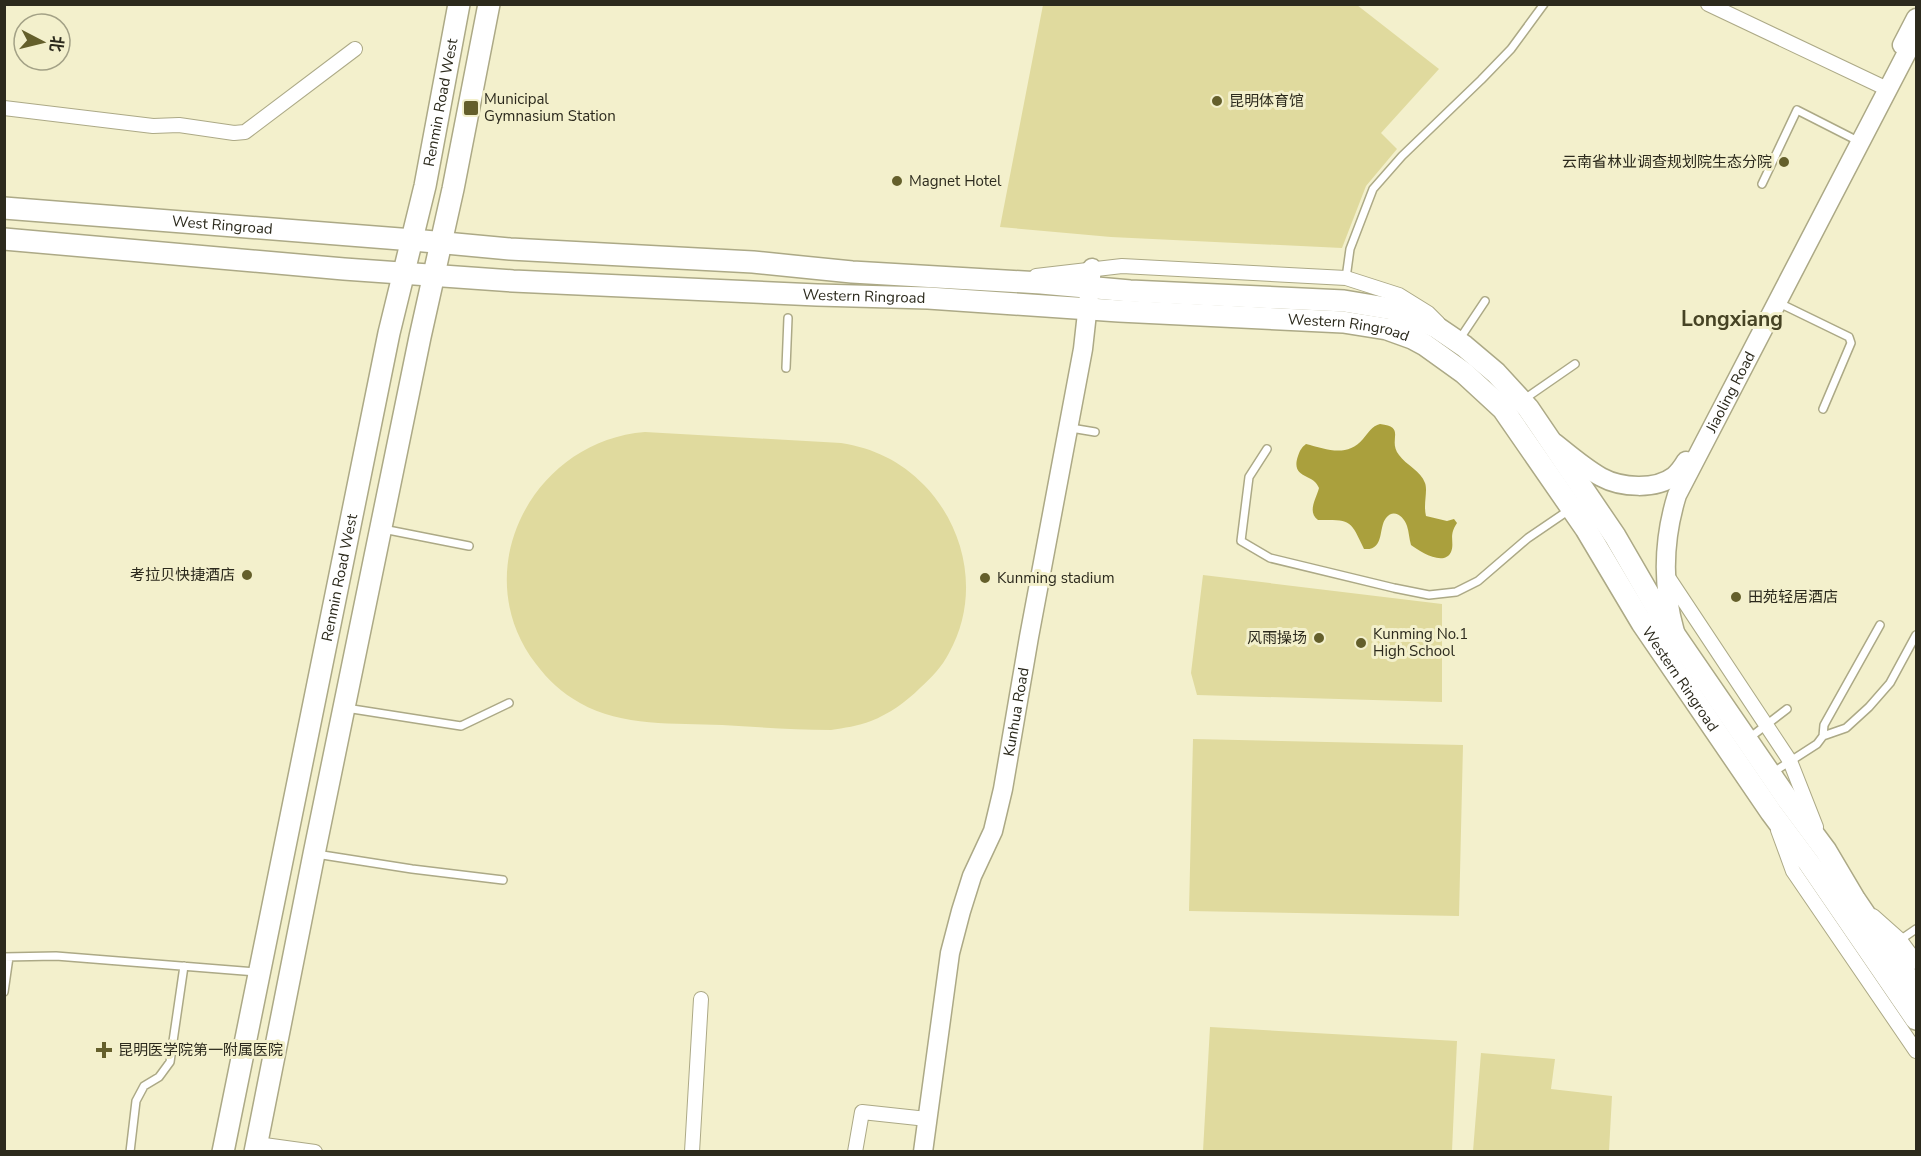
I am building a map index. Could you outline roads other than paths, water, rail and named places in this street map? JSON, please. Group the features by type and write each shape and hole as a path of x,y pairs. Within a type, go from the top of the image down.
{"main road":[{"name":"Renmin Road West","path":"223,1152 389,333 413,240 459,4"},
{"name":"Renmin Road West","path":"256,1148 380,529 489,4"},
{"name":"West Ringroad","path":"4,208 441,243"},
{"path":"4,239 434,275"},
{"name":"Western Ringroad","path":"441,243 753,262 852,272 1004,281 1091,278 1357,302 1406,314 1436,327 1496,373 1522,400 1615,536 1659,612 1770,774 1826,851 1854,900 1917,990"},
{"name":"Western Ringroad","path":"434,275 513,281 928,298 1343,322 1375,326 1412,338 1452,363 1492,398 1513,421 1598,548 1642,623 1771,812 1917,1019"}],"street":[{"path":"1708,4 1881,86"},
{"name":"Jiaoling Road","path":"1551,440 1601,477 1610,481 1646,485 1662,482 1674,476 1684,464 1917,18"},
{"name":"Jiaoling Road","path":"1676,636 1667,599 1666,574 1669,528 1677,495 1917,35"},
{"path":"4,108 153,126 179,125 234,133 245,132 355,49"},
{"path":"1091,278 1131,266 1346,278 1398,295 1414,303 1428,313 1454,339"},
{"name":"Kunhua Road","path":"923,1152 950,953 972,876 993,831 1004,789 1029,637 1083,349 1091,278"},
{"path":"1666,574 1790,761 1826,851"},
{"path":"1771,812 1792,871 1917,1051"},
{"path":"1854,900 1900,940 1917,962"},
{"path":"692,1152 701,999"},
{"path":"855,1152 862,1112 927,1119"},
{"path":"256,1148 315,1152"}],"lane":[{"path":"1346,278 1350,249 1373,189 1402,156 1503,56 1544,4"},
{"path":"1762,184 1797,110 1854,139"},
{"path":"1454,339 1485,301"},
{"path":"1777,302 1849,337 1851,343 1823,409"},
{"path":"786,368 788,318"},
{"path":"1522,400 1575,364"},
{"path":"1068,428 1095,432"},
{"path":"1267,449 1249,477 1241,541 1270,558 1394,588 1429,594 1456,592 1478,581 1528,538 1572,508"},
{"path":"380,529 469,546"},
{"path":"1770,774 1817,744 1823,736 1824,725 1880,625"},
{"path":"1823,736 1846,728 1869,707 1890,683 1917,635"},
{"path":"344,708 461,726 509,703"},
{"path":"1747,740 1787,710"},
{"path":"314,854 503,880"},
{"path":"1900,940 1917,929"},
{"path":"4,993 7,957 56,956 260,972"},
{"path":"130,1152 136,1101 144,1086 159,1077 170,1062 184,966"}],"place":[{"name":"昆明体育馆","path":"1217,101"},
{"name":"Municipal Gymnasium Station","path":"471,108"},
{"name":"云南省林业调查规划院生态分院","path":"1784,162"},
{"name":"Magnet Hotel","path":"897,181"},
{"name":"考拉贝快捷酒店","path":"247,575"},
{"name":"Kunming stadium","path":"985,578"},
{"name":"田苑轻居酒店","path":"1736,597"},
{"name":"风雨操场","path":"1319,638"},
{"name":"Kunming No.1 High School","path":"1361,643"},
{"name":"昆明医学院第一附属医院","path":"104,1050"}],"district":[{"name":"Longxiang","path":"1732,319"}]}
